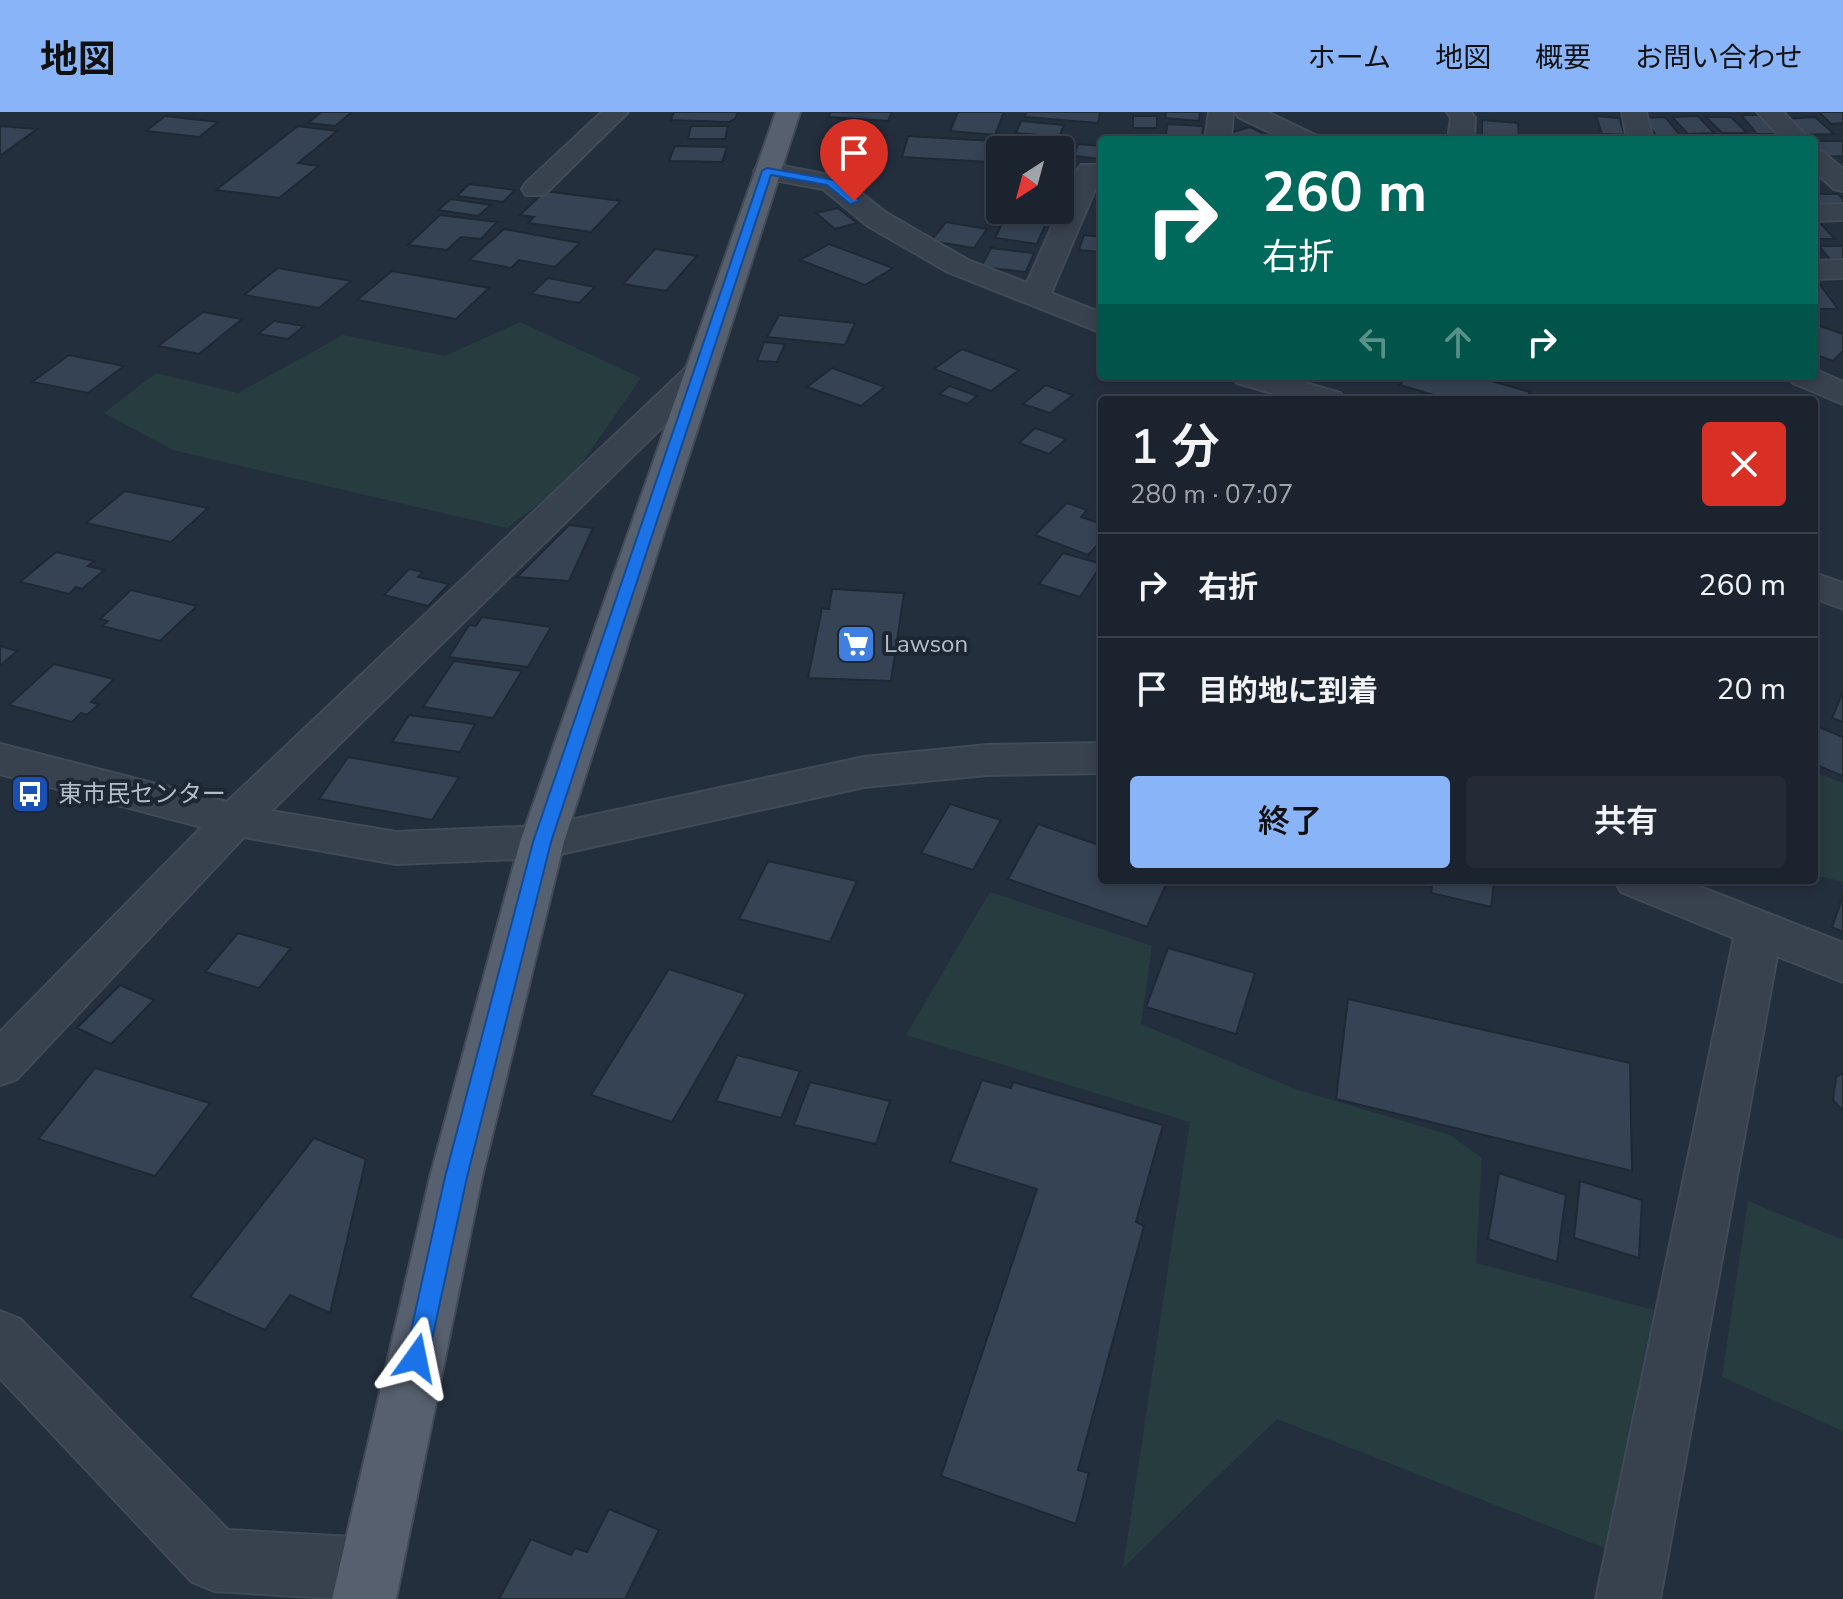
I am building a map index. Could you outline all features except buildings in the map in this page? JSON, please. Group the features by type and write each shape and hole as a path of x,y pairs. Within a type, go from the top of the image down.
{"main road":[{"path":"367,1584 456,1177 542,842 788,112"}],"street":[{"path":"535,189 616,112"},
{"path":"1218,136 1221,112"},
{"path":"1247,112 1298,136"},
{"path":"1459,112 1463,118 1461,136"},
{"path":"1634,112 1639,136"},
{"path":"1769,112 1793,136"},
{"path":"1818,161 1843,183"},
{"path":"767,171 831,183 878,220 958,266 1098,322"},
{"path":"1035,297 1090,171"},
{"path":"1818,213 1843,212"},
{"path":"1818,270 1843,269"},
{"path":"0,1064 235,820 698,374"},
{"path":"1262,380 1316,396"},
{"path":"1813,380 1843,394"},
{"path":"1818,586 1843,597"},
{"path":"0,759 235,820 396,848 542,842 864,772 987,760 1098,758"},
{"path":"1647,884 1843,963"},
{"path":"1628,1599 1759,929"},
{"path":"0,1338 214,1560 367,1584"}],"green space":[{"path":"520,322 641,378 570,480 507,528 173,450 104,413 156,373 238,393 343,335 445,356"},
{"path":"1818,774 1843,783 1843,882 1818,876"},
{"path":"990,892 1152,946 1141,1024 1295,1089 1450,1135 1482,1158 1476,1263 1654,1310 1607,1549 1277,1419 1123,1568 1190,1122 906,1035"},
{"path":"1748,1201 1843,1240 1843,1431 1722,1377"}],"place":[{"name":"Lawson","path":"856,644"},
{"name":"東市民センター","path":"30,794"}],"route":[{"path":"416,1358 456,1177 542,842 767,171 831,183 854,201"}]}
